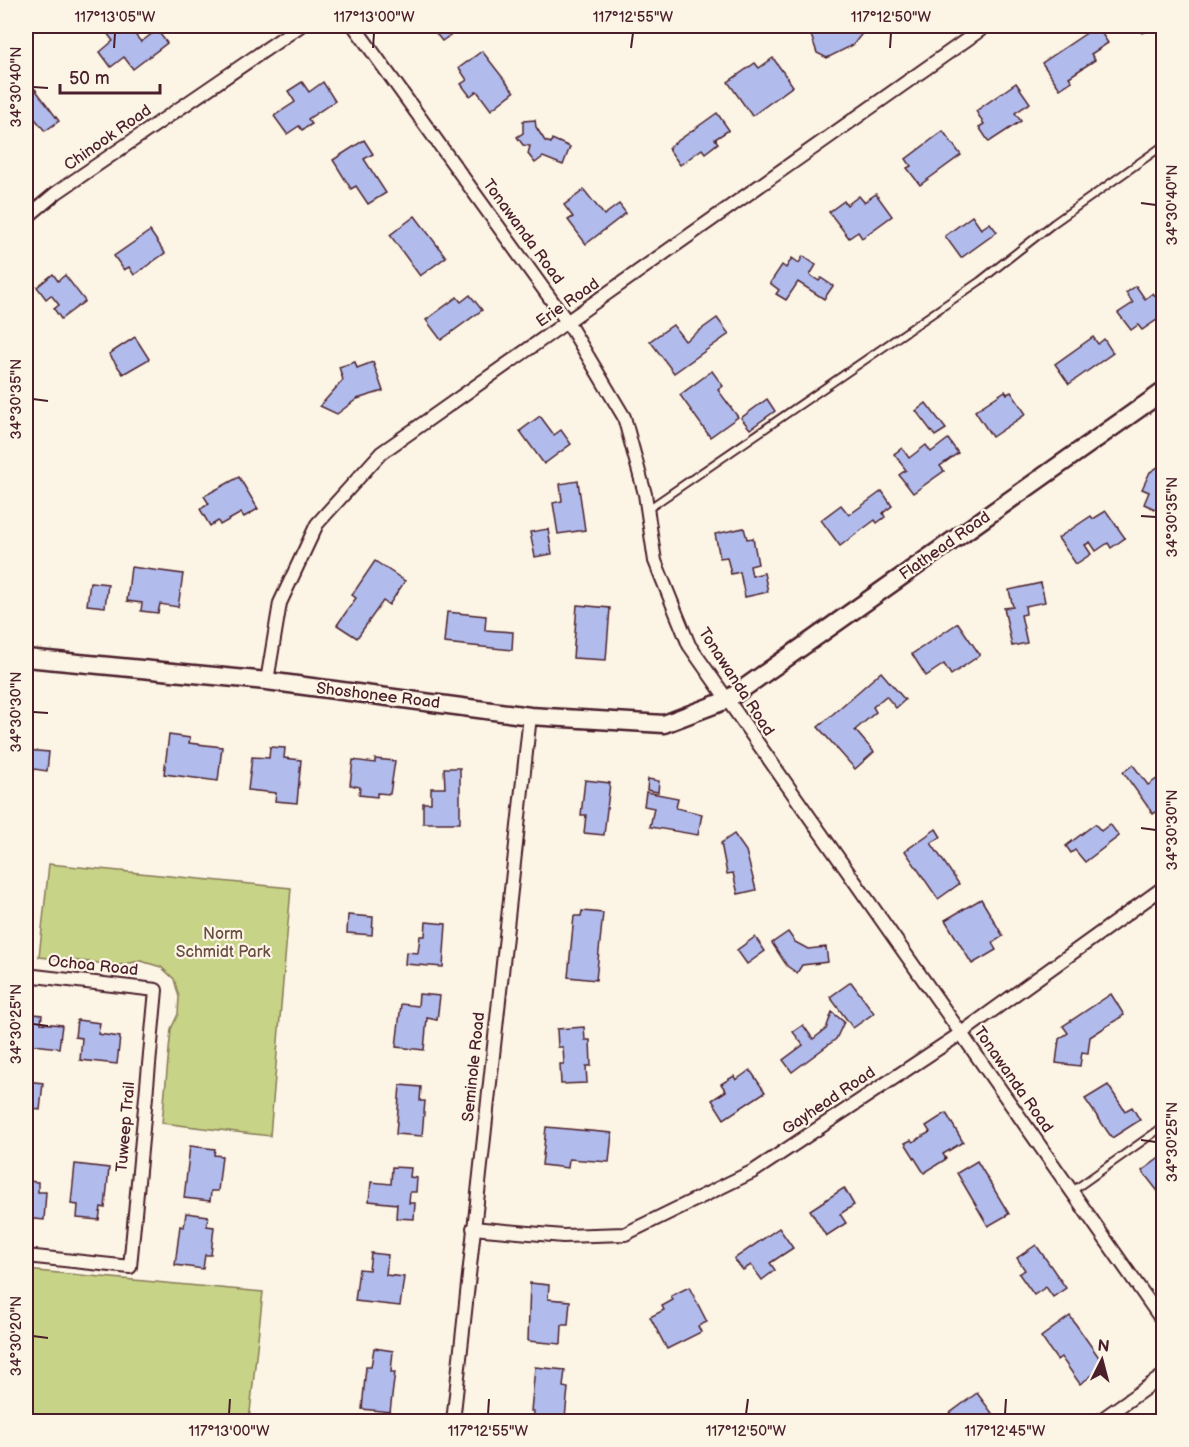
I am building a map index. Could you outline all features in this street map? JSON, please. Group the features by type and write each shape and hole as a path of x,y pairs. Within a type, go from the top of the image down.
{"street":[{"name":"Chinook Road","path":"26,218 57,193 300,26"},
{"name":"Tonawanda Road","path":"354,26 568,322 624,417 645,494 655,561 689,645 1164,1323"},
{"name":"Erie Road","path":"267,681 280,603 317,524 381,453 986,26"},
{"name":"Flathead Road","path":"727,700 1164,392"},
{"name":"Shoshonee Road","path":"26,658 267,681 530,716 664,724 727,700"},
{"name":"Seminole Road","path":"453,1422 530,716"},
{"name":"Gayhead Road","path":"473,1228 563,1236 625,1234 754,1171 960,1034 1164,887"},
{"name":"Ochoa Road","path":"26,975 156,990"},
{"name":"Tuweep Trail","path":"26,1256 130,1267 156,990"},
{"path":"1098,1422 1164,1375"}],"lane":[{"path":"648,509 970,287 1054,223 1164,145"},
{"path":"1071,1192 1164,1126"}],"green space":[{"name":"Norm Schmidt Park","path":"49,864 291,888 270,1136 162,1123 171,1029 178,1014 179,997 174,979 161,967 141,961 119,965 39,957"},
{"path":"26,1270 263,1292 249,1421 26,1421"}],"building":[{"path":"116,26 128,26 141,42 157,30 167,43 133,69 124,57 111,67 100,52 113,41 107,33"},
{"path":"430,26 463,26 442,41"},
{"path":"829,26 868,26 853,45 827,58 817,53 810,32"},
{"path":"1097,26 1108,43 1091,54 1095,60 1069,77 1072,81 1060,89 1042,63"},
{"path":"1139,26 1159,26 1142,33"},
{"path":"482,51 514,92 491,110 477,91 470,96 461,84 467,80 459,68"},
{"path":"773,58 793,86 752,116 728,82 755,63 759,68"},
{"path":"302,82 309,92 323,82 335,101 308,119 312,124 302,130 299,126 287,134 274,116 295,102 288,91"},
{"path":"1016,83 1030,103 1015,113 1021,121 989,142 979,127 984,124 976,111"},
{"path":"35,89 59,121 45,131 32,115 26,120 26,96"},
{"path":"717,113 729,130 715,139 718,143 705,153 702,149 680,165 668,148"},
{"path":"535,120 536,127 545,141 551,143 552,139 570,147 563,165 543,157 535,163 528,154 530,146 523,145 517,137 523,133 523,121"},
{"path":"943,131 961,155 920,185 907,168 911,166 906,159"},
{"path":"364,140 373,154 364,159 386,193 368,204 356,186 351,189 333,160"},
{"path":"584,190 604,215 619,204 626,213 586,244 568,220 573,217 564,205"},
{"path":"876,194 892,216 862,238 858,232 849,238 829,212 844,201 847,205 859,196 864,202"},
{"path":"415,216 446,257 420,276 390,235"},
{"path":"972,216 981,229 990,223 997,232 961,258 945,236"},
{"path":"150,231 165,253 134,275 129,267 124,270 114,256"},
{"path":"803,256 816,265 810,275 819,281 821,278 833,286 824,299 798,282 786,300 776,294 779,290 770,283 782,265 786,268 792,258 799,263"},
{"path":"53,274 58,281 65,275 85,301 61,319 54,309 59,305 51,295 46,299 37,287"},
{"path":"1136,286 1145,299 1153,293 1160,302 1164,299 1164,315 1142,330 1138,325 1131,330 1118,313 1133,303 1126,293"},
{"path":"470,295 482,310 441,340 426,320 457,297 461,302"},
{"path":"717,318 729,334 674,373 650,341 673,325 685,341"},
{"path":"135,337 149,359 123,374 109,354"},
{"path":"1093,337 1098,344 1104,339 1113,353 1069,384 1055,364"},
{"path":"355,362 357,368 373,362 383,391 357,399 337,414 320,406 343,380 339,367"},
{"path":"712,371 723,386 718,390 738,417 710,437 680,395"},
{"path":"1005,391 1007,394 1011,392 1026,414 992,437 975,411"},
{"path":"767,399 775,411 750,429 741,418"},
{"path":"926,403 946,429 935,436 916,411"},
{"path":"540,416 554,435 561,430 571,444 544,464 520,431"},
{"path":"948,439 958,453 940,466 944,471 913,493 899,475 906,470 894,454 902,448 909,458 926,445 931,452"},
{"path":"1164,463 1164,495 1157,510 1144,504 1149,492 1142,489 1150,472"},
{"path":"239,477 258,509 244,517 241,513 220,525 218,521 210,526 200,509 209,504 204,496"},
{"path":"578,481 585,530 558,534 553,503 562,501 560,484"},
{"path":"882,491 892,506 883,513 885,517 877,523 875,520 840,546 821,520 841,505 849,515"},
{"path":"1106,511 1125,538 1111,548 1108,543 1096,551 1090,542 1085,545 1091,554 1076,564 1058,538 1091,516 1093,519"},
{"path":"744,528 747,539 753,538 758,564 750,566 752,576 764,573 768,592 745,597 740,572 731,574 727,557 720,558 715,534"},
{"path":"548,529 552,554 535,557 530,532"},
{"path":"375,561 405,581 389,605 383,601 357,638 337,625 356,598 352,595"},
{"path":"131,567 183,574 178,607 160,604 158,613 141,611 142,603 127,601"},
{"path":"90,582 108,584 105,607 87,605"},
{"path":"1041,583 1045,602 1025,606 1026,614 1021,615 1027,643 1012,646 1004,608 1013,607 1009,590"},
{"path":"577,605 610,608 606,660 573,658"},
{"path":"447,612 486,616 485,630 513,632 512,650 444,643"},
{"path":"958,623 980,655 951,675 944,664 926,676 912,654"},
{"path":"881,672 905,700 896,708 886,696 873,707 876,712 855,730 874,752 855,769 818,727"},
{"path":"169,735 190,738 189,743 222,747 218,781 164,774"},
{"path":"270,747 285,748 284,758 301,760 297,803 275,801 276,793 248,790 252,757 269,758"},
{"path":"26,750 49,752 47,771 34,769 33,775 26,774"},
{"path":"375,759 395,761 390,794 377,793 377,797 359,795 360,787 350,785 353,760 375,763"},
{"path":"1133,765 1148,785 1164,774 1164,807 1153,814 1123,772"},
{"path":"444,768 460,768 460,823 423,823 423,803 431,803 431,788 445,788"},
{"path":"648,779 659,781 658,792 647,790"},
{"path":"585,780 610,783 604,835 584,833 586,815 581,815"},
{"path":"646,792 678,798 676,808 702,814 698,835 650,827 654,808 644,806"},
{"path":"1095,824 1101,831 1110,824 1119,836 1085,862 1075,850 1071,853 1066,846"},
{"path":"936,829 941,837 931,843 959,884 938,899 905,851"},
{"path":"734,834 746,851 756,890 738,894 733,873 727,874 721,843"},
{"path":"981,899 1003,936 992,943 996,950 972,964 945,920"},
{"path":"582,911 603,913 596,980 568,977 574,916 581,916"},
{"path":"348,915 373,917 372,935 347,933"},
{"path":"426,922 446,924 443,967 405,964 406,952 418,953 420,936 425,936"},
{"path":"788,932 795,942 808,949 826,947 828,962 802,965 797,973 787,966 772,943"},
{"path":"755,937 765,951 747,964 737,950"},
{"path":"851,982 874,1013 853,1028 830,997"},
{"path":"419,994 440,996 437,1020 427,1018 424,1050 396,1047 401,1004 418,1006"},
{"path":"1111,994 1124,1015 1090,1037 1088,1053 1082,1052 1080,1066 1056,1063 1059,1039 1068,1033 1063,1026"},
{"path":"832,1012 844,1022 836,1039 792,1072 783,1060 803,1045 793,1032 803,1025 813,1039 826,1029"},
{"path":"26,1013 42,1015 41,1023 62,1025 59,1048 26,1044"},
{"path":"77,1020 100,1023 98,1034 120,1037 117,1064 80,1060 82,1038 75,1037"},
{"path":"584,1027 585,1040 590,1040 591,1066 586,1066 587,1083 561,1084 560,1064 564,1064 563,1047 558,1047 557,1029"},
{"path":"750,1070 765,1092 724,1119 712,1100 726,1091 721,1084 734,1076 736,1080"},
{"path":"26,1081 43,1083 40,1110 26,1108"},
{"path":"400,1085 421,1087 420,1101 425,1101 422,1136 396,1134"},
{"path":"1108,1085 1125,1111 1132,1107 1140,1120 1112,1138 1085,1099"},
{"path":"946,1113 963,1142 943,1154 946,1159 924,1173 905,1143 911,1140 913,1142 930,1132 926,1126"},
{"path":"546,1127 612,1133 609,1162 569,1159 568,1168 542,1165"},
{"path":"190,1146 215,1149 214,1155 222,1156 218,1191 211,1191 210,1201 184,1198"},
{"path":"1162,1156 1164,1158 1164,1199 1142,1171"},
{"path":"977,1161 1009,1214 988,1226 957,1173"},
{"path":"75,1164 109,1168 105,1208 101,1207 99,1220 77,1218 78,1205 71,1204"},
{"path":"392,1167 411,1168 410,1177 417,1178 416,1192 410,1192 409,1203 415,1203 414,1219 396,1218 397,1204 369,1201 371,1182 391,1184"},
{"path":"26,1181 38,1182 38,1192 46,1192 44,1220 26,1218"},
{"path":"844,1188 854,1205 840,1214 846,1223 826,1236 810,1210"},
{"path":"186,1213 208,1216 207,1226 214,1227 211,1255 205,1255 203,1269 175,1265 180,1226 184,1227"},
{"path":"779,1228 793,1248 770,1263 775,1270 762,1280 751,1265 743,1270 734,1259"},
{"path":"1036,1245 1066,1288 1053,1297 1046,1287 1034,1295 1019,1274 1025,1270 1017,1258"},
{"path":"371,1253 388,1255 386,1275 404,1277 400,1306 355,1301 359,1269 369,1270"},
{"path":"530,1283 549,1285 548,1299 570,1301 568,1325 562,1325 561,1344 528,1341"},
{"path":"689,1287 707,1322 698,1326 701,1332 667,1349 650,1317 664,1310 662,1306 673,1300 671,1296"},
{"path":"1070,1316 1105,1366 1080,1384 1061,1357 1057,1360 1041,1337"},
{"path":"374,1348 393,1351 391,1372 395,1372 390,1412 362,1409 366,1367 371,1367"},
{"path":"535,1367 565,1370 563,1387 568,1388 565,1418 557,1417 556,1422 533,1422 534,1411 531,1411"},
{"path":"977,1393 992,1413 981,1422 950,1422 954,1419 950,1413"}]}
